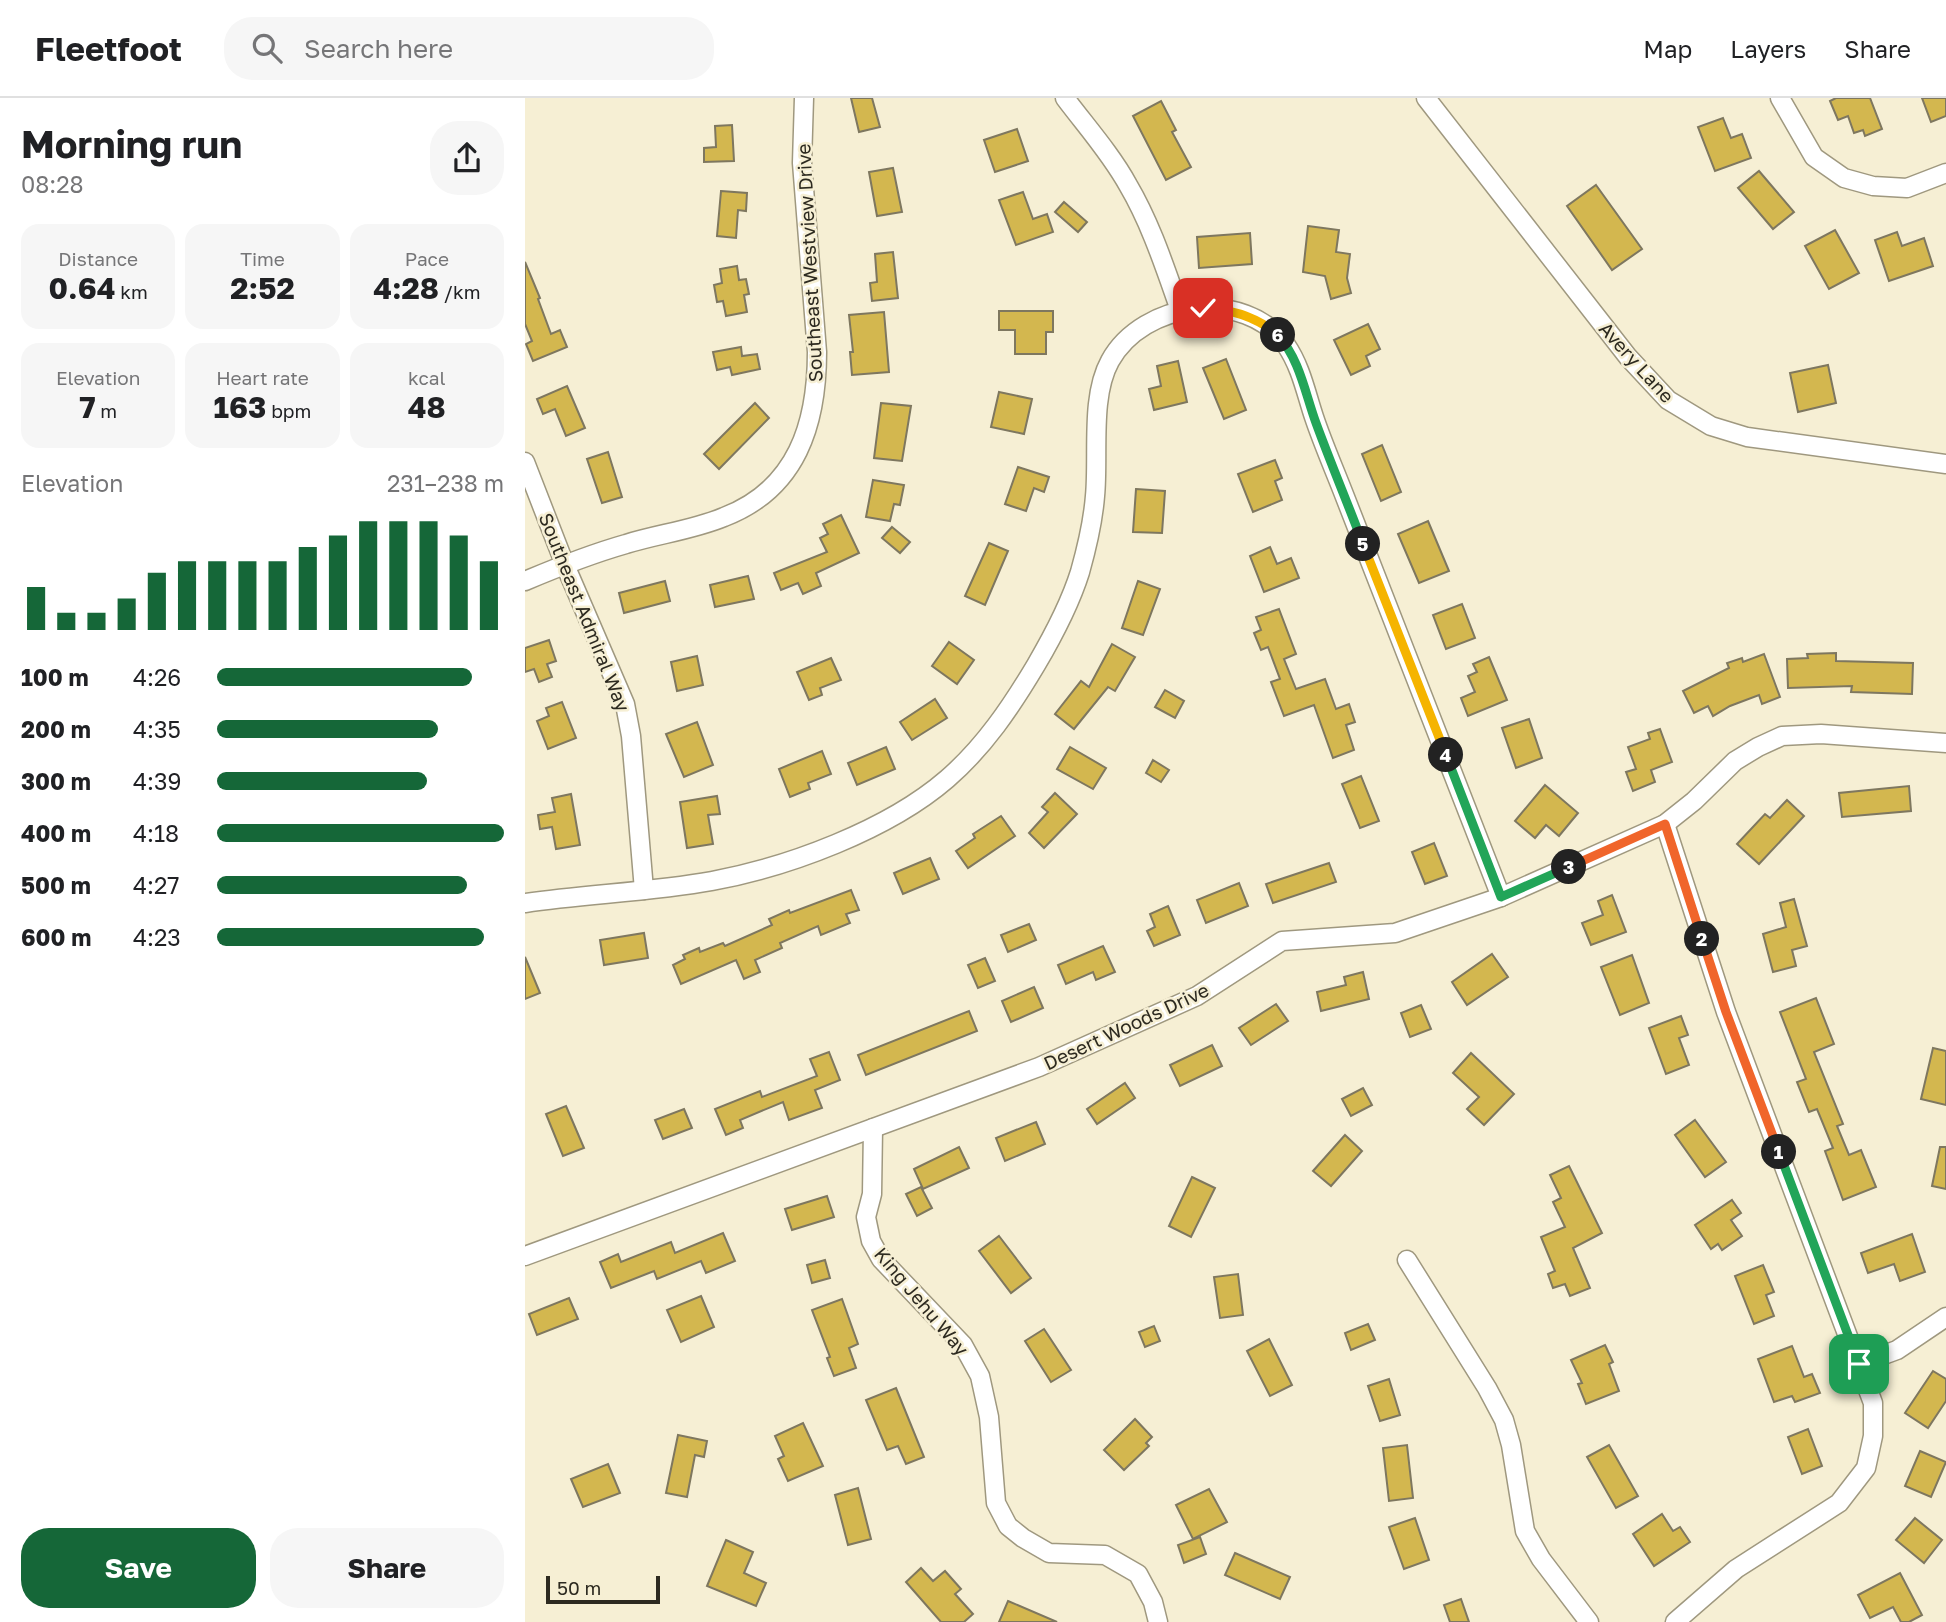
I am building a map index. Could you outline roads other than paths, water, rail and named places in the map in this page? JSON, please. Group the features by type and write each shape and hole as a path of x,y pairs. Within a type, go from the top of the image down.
{"street":[{"name":"Southeast Westview Drive","path":"525,581 626,544 725,517 748,505 766,491 785,473 797,454 812,416 817,378 802,163 801,127 804,98"},
{"path":"1065,98 1130,187 1157,247 1180,310"},
{"name":"Avery Lane","path":"1426,98 1627,357 1668,400 1711,426 1747,438 1946,464"},
{"path":"1780,98 1814,157 1844,178 1873,186 1907,188 1946,173"},
{"path":"525,903 688,885 741,874 829,845 912,806 950,777 985,742 1025,684 1045,650 1077,580 1094,508 1100,397 1109,362 1134,332 1156,319 1180,310 1215,309 1251,318 1279,337 1292,356 1501,897"},
{"name":"Southeast Admiral Way","path":"525,462 565,565 625,704 631,736 644,890"},
{"name":"Desert Woods Drive","path":"525,1256 1039,1067 1197,996 1282,941 1395,933 1501,897 1665,824 1695,802 1735,761 1782,736 1821,734 1946,743"},
{"path":"1665,824 1726,1012 1873,1402 1873,1436 1866,1468 1839,1503 1736,1569 1675,1622"},
{"name":"King Jehu Way","path":"873,1128 872,1194 866,1217 871,1241 881,1259 964,1345 980,1376 989,1417 996,1503 1008,1526 1049,1553 1105,1555 1138,1574 1153,1602 1158,1622"},
{"path":"1407,1260 1504,1420 1511,1445 1525,1531 1541,1559 1590,1622"},
{"path":"1859,1364 1897,1350 1946,1317"}]}
